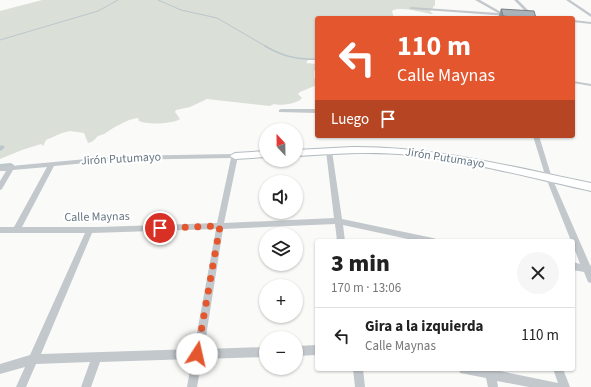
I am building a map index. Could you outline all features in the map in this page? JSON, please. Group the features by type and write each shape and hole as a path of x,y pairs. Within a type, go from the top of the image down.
{"street":[{"path":"477,0 502,14"},
{"path":"516,0 531,16"},
{"path":"568,0 591,16"},
{"path":"410,8 510,15"},
{"path":"575,21 591,23"},
{"path":"575,82 591,85"},
{"path":"281,111 315,111"},
{"path":"537,138 549,178 588,268 591,279"},
{"name":"Jirón Putumayo","path":"303,153 378,150 410,152 455,158 591,186"},
{"path":"329,151 340,239"},
{"name":"Jirón Putumayo","path":"0,169 119,158 259,154"},
{"path":"192,387 220,226 235,156"},
{"path":"16,230 52,164"},
{"path":"0,187 11,168"},
{"name":"Calle Maynas","path":"0,230 90,230 338,221 405,238"},
{"path":"21,387 90,230"},
{"path":"575,266 588,268"},
{"path":"303,351 315,350"},
{"path":"0,369 34,359 259,352"},
{"path":"86,387 97,357"},
{"path":"358,371 360,387"},
{"path":"474,371 555,387"},
{"path":"559,371 565,387"},
{"path":"490,374 493,387"}],"shaded area":[{"path":"42,0 435,0 435,5 430,11 433,14 399,9 392,11 393,16 315,16 315,60 308,60 306,63 315,64 315,86 300,92 298,94 302,98 297,102 284,105 274,104 270,106 207,99 190,107 176,110 175,112 180,119 177,121 154,123 139,121 138,118 129,120 98,136 93,141 88,143 84,133 70,131 46,140 43,146 41,144 0,159 0,11"}],"building":[{"path":"501,9 534,11 535,16 503,16"}],"waterway":[{"path":"0,40 98,11 118,0"},
{"path":"158,0 181,10 217,18 267,47"},
{"path":"267,47 290,57 315,59"},
{"path":"0,166 11,165 11,168"}],"route":[{"path":"160,228 220,226 197,354"}]}
